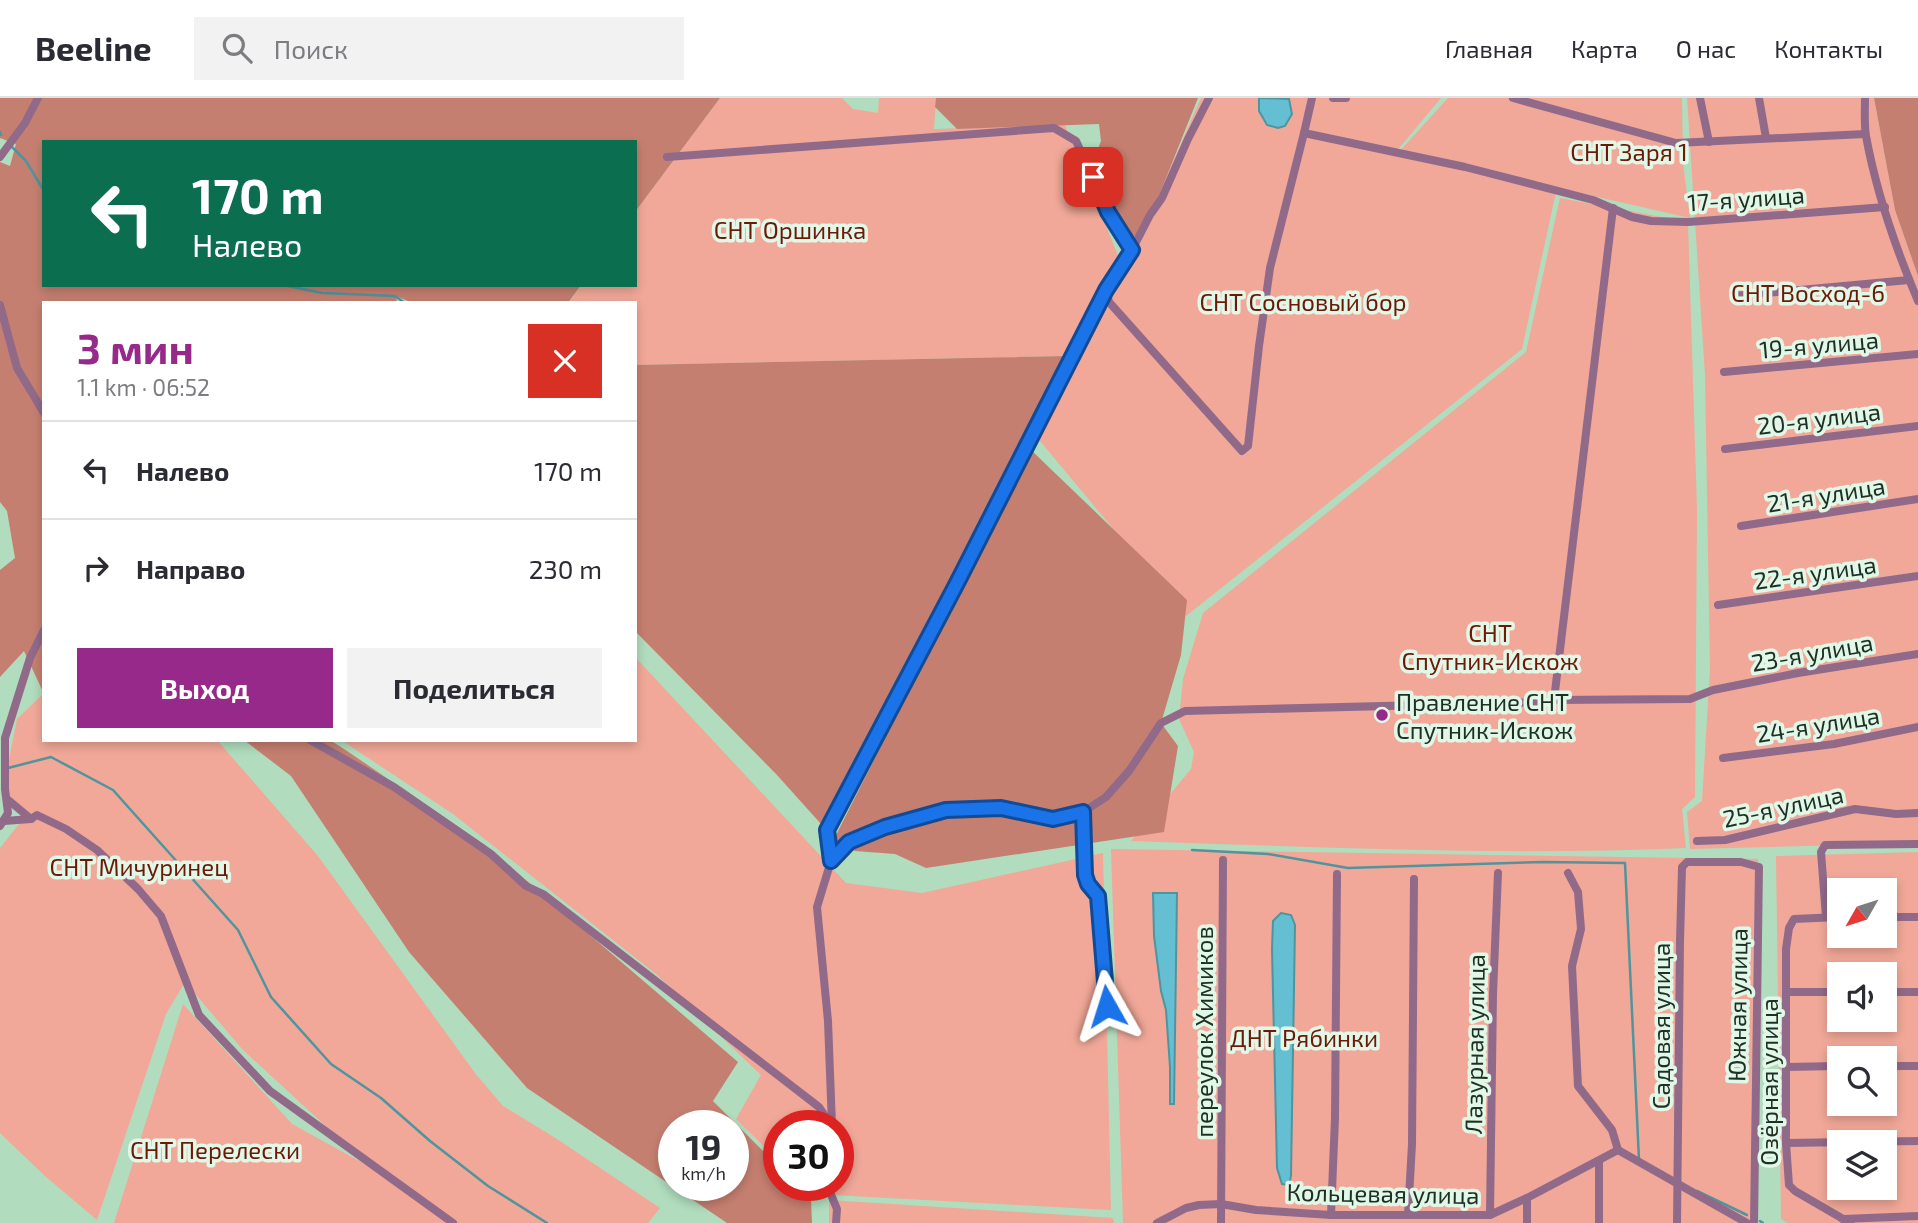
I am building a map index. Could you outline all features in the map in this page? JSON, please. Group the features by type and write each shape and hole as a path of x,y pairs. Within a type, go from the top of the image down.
{"street":[{"path":"0,157 25,123 38,98"},
{"path":"831,1110 828,1021 817,907 831,861 827,830 957,583 1106,290 1162,198 1209,98"},
{"path":"1106,290 1109,302 1242,451 1248,446 1258,346 1270,268 1312,98"},
{"path":"1333,98 1346,98"},
{"path":"1513,98 1676,143 1865,134"},
{"path":"1548,98 1550,108"},
{"path":"1700,98 1709,142"},
{"path":"1759,98 1766,138"},
{"path":"1865,98 1865,134 1885,207 1918,300"},
{"path":"667,157 1054,128 1076,141 1108,212 1132,250"},
{"name":"17-я улица","path":"1304,133 1465,167 1593,200 1632,217 1651,221 1688,222 1885,207"},
{"path":"1554,700 1613,208"},
{"path":"1734,296 1909,280"},
{"path":"0,305 17,368 42,410"},
{"name":"19-я улица","path":"1724,372 1918,354"},
{"name":"20-я улица","path":"1725,449 1918,426"},
{"name":"21-я улица","path":"1741,526 1918,499"},
{"name":"22-я улица","path":"1718,605 1918,576"},
{"path":"2,824 8,813 5,738 30,658 42,634"},
{"name":"23-я улица","path":"1083,812 1106,797 1129,771 1161,723 1185,711 1554,700 1690,699 1713,690 1829,667 1918,654"},
{"name":"24-я улица","path":"1723,758 1834,744 1918,727"},
{"path":"314,742 394,787 491,854 526,886 543,894 821,1110"},
{"path":"7,799 31,819"},
{"path":"831,861 849,842 885,827 946,810 1001,808 1053,819 1083,812 1085,875 1088,884 1098,896 1107,1006"},
{"name":"25-я улица","path":"1697,841 1726,840 1855,809 1896,814 1918,813"},
{"path":"2,824 31,819 37,814 97,850 138,889 161,916 198,1015 270,1091 453,1223"},
{"path":"1826,917 1822,852 1825,845 1918,844"},
{"name":"переулок Химиков","path":"1221,1223 1223,860"},
{"name":"Южная улица","path":"1682,867 1687,862 1741,862 1759,867 1754,1223"},
{"name":"Садовая улица","path":"1677,1223 1682,867"},
{"name":"Лазурная улица","path":"1490,1215 1498,873"},
{"path":"1568,873 1578,892 1581,929 1572,966 1578,1086 1612,1130 1618,1150 1747,1223"},
{"path":"1331,1215 1335,1118 1337,874"},
{"path":"1408,1215 1412,1144 1414,879"},
{"name":"Озёрная улица","path":"1826,917 1794,919 1789,928 1786,948 1786,1143 1789,1185 1794,1191 1846,1221"},
{"path":"1897,917 1918,918"},
{"path":"1787,992 1827,992"},
{"path":"1897,992 1918,992"},
{"path":"1786,1067 1827,1066"},
{"path":"1897,1066 1918,1066"},
{"path":"1786,1143 1918,1141"},
{"name":"Кольцевая улица","path":"1157,1223 1186,1208 1221,1204 1256,1210 1375,1219 1408,1215 1451,1220 1490,1215 1618,1150"},
{"path":"1599,1161 1599,1223"},
{"path":"1527,1198 1527,1223"},
{"path":"834,1201 837,1209 836,1223"},
{"path":"1299,1213 1299,1223"},
{"path":"1846,1221 1918,1216"}],"green space":[{"name":"СНТ Оршинка","path":"720,98 842,98 853,109 878,113 879,98 936,98 934,129 1065,125 1119,258 1067,356 637,365 637,301 570,301 580,287 637,287 637,209"},
{"name":"СНТ Сосновый бор","path":"1201,98 1441,98 1395,153 1556,192 1522,349 1186,616 1035,435 1128,264"},
{"name":"СНТ Заря 1","path":"1448,98 1682,98 1683,163 1690,218 1399,152"},
{"name":"СНТ Восход-6","path":"1687,98 1874,98 1895,210 1918,276 1918,843 1690,849 1687,812 1702,801 1710,670 1705,375"},
{"name":"СНТ Спутник-Искож","path":"1560,198 1688,222 1697,509 1695,797 1682,809 1686,848 1478,851 1131,841 1191,769 1194,752 1179,719 1183,679 1203,613 1526,352"},
{"path":"637,659 846,883 922,893 1103,853 1111,1210 854,1196 854,1110 763,1110 763,1145 749,1132 749,1110 741,1110 761,1075 656,974 453,814 344,742 637,742"},
{"name":"СНТ Мичуринец","path":"42,695 42,742 219,742 318,856 475,1073 503,1106 660,1208 648,1223 457,1223 329,1129 243,1050 185,982 166,1014 97,1220 0,1133 0,848 23,819 3,790 17,719"},
{"name":"ДНТ Рябинки","path":"1111,849 1758,859 1756,1223 1123,1223"},
{"path":"1918,852 1918,1223 1788,1223 1781,1219 1776,856"},
{"name":"СНТ Перелески","path":"183,1004 292,1124 403,1185 451,1223 114,1223"},
{"path":"829,1201 845,1201 1113,1218 1114,1223 829,1223"}],"shaded area":[{"path":"0,98 720,98 637,209 637,140 42,140 42,287 580,287 569,301 408,301 396,296 397,301 42,301 42,690 24,651 0,677 0,570 15,558 7,511 0,502 0,162 10,166 16,144 0,138"},
{"path":"936,98 1198,98 1158,198 1137,235 1118,244 1088,175 1101,141 1099,124 957,129 935,107"},
{"path":"1874,98 1918,98 1918,276 1895,210"},
{"path":"1067,356 821,824 777,775 637,633 637,365"},
{"path":"1031,450 1187,600 1181,655 1161,723 1178,746 1164,832 926,868 895,854 855,851 833,841"},
{"path":"247,742 333,742 347,751 485,845 738,1062 713,1101 722,1110 658,1110 658,1176 527,1088 409,952 291,776"},
{"path":"749,1137 763,1151 763,1201 811,1201 812,1223 727,1223 694,1201 749,1201"}],"water":[{"path":"1259,98 1289,99 1292,114 1285,126 1278,128 1267,125 1259,111"},
{"path":"1153,893 1177,893 1174,1104 1170,1104 1166,1010 1154,936"},
{"path":"1281,913 1291,915 1295,925 1289,1185 1282,1184 1277,1168 1272,949 1273,921"}],"waterway":[{"path":"12,147 26,161 42,188"},
{"path":"293,287 322,293 395,296 402,301"},
{"path":"8,768 51,757 113,790 238,930 271,997 331,1064 381,1098 488,1186 547,1223"},
{"path":"1192,850 1268,854 1348,868 1544,862 1625,863 1639,1160"},
{"path":"1697,1191 1747,1215"}],"place":[{"name":"Правление СНТ Спутник-Искож","path":"1382,715"}],"route":[{"path":"1093,177 1108,212 1132,250 1106,290 957,583 827,830 831,861 849,842 885,827 946,810 1001,808 1053,819 1083,812 1085,875 1088,884 1098,896 1103,983 1107,1006"}]}
